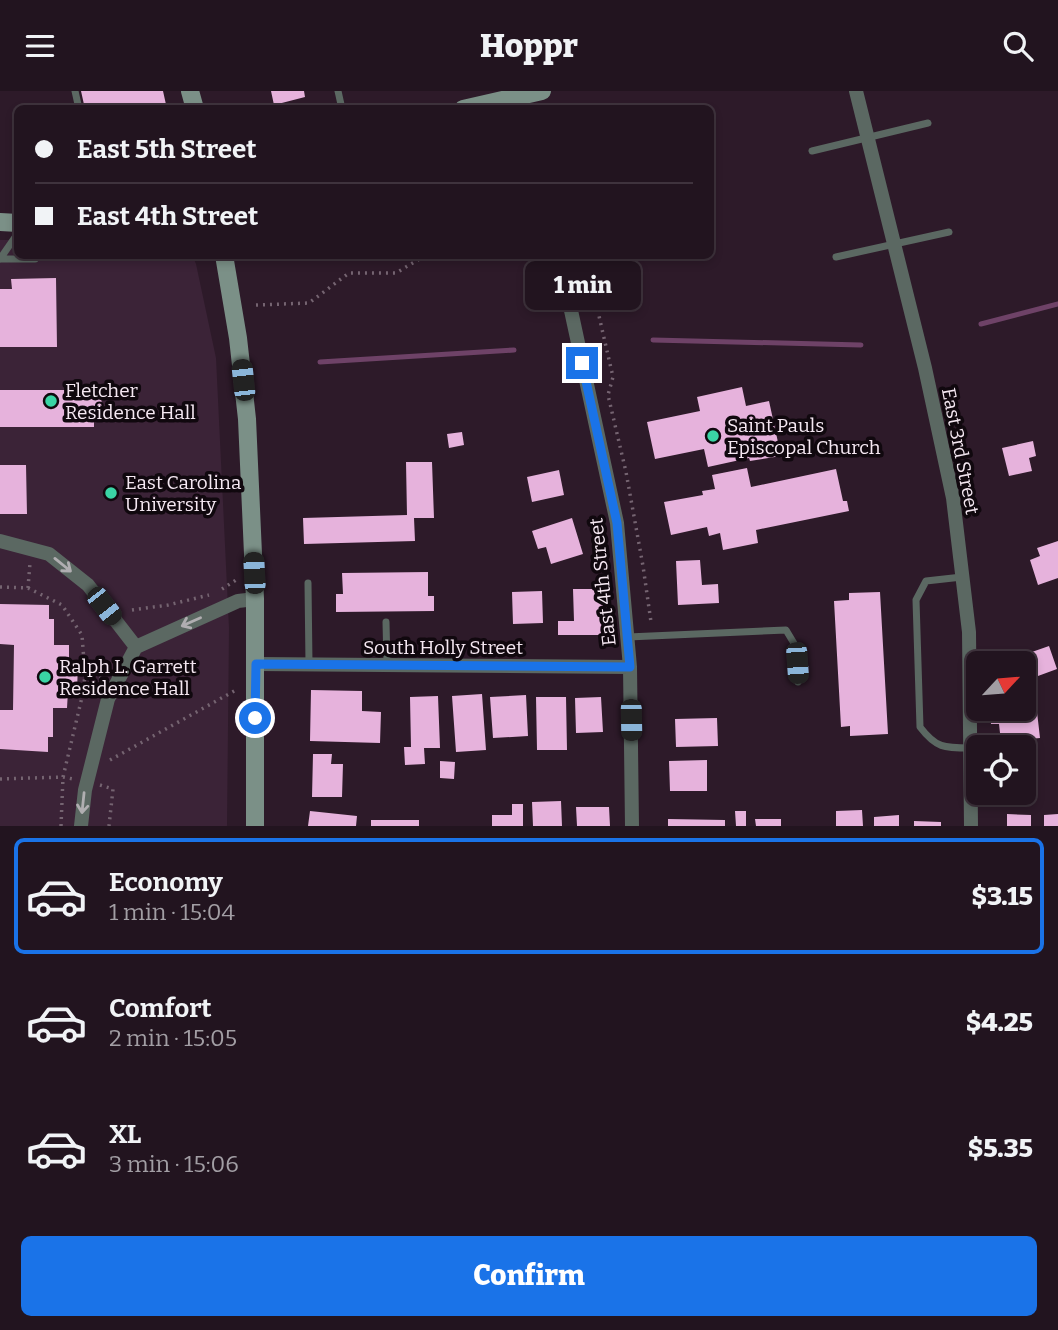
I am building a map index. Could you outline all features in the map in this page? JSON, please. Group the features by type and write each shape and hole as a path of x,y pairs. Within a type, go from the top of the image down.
{"main road":[{"path":"486,105 524,98 542,91"},
{"path":"225,259 239,338 247,419 255,599 255,826"}],"street":[{"name":"East 3rd Street","path":"856,91 925,368 953,498 969,632 970,735"},
{"name":"East 4th Street","path":"560,259 617,523 630,667 632,826"},
{"path":"0,541 49,554 88,585 135,647"},
{"path":"81,826 85,790 108,699 135,647 238,601 255,599"},
{"name":"South Holly Street","path":"256,664 630,667"},
{"name":"East 3rd Street","path":"971,805 971,826"}],"lane":[{"path":"812,151 928,124"},
{"path":"836,257 949,232"},
{"path":"0,259 14,239"},
{"path":"0,259 35,259"},
{"path":"962,577 926,581 916,600 920,727 932,743 966,748"},
{"path":"308,583 309,665"},
{"path":"387,622 387,666"},
{"path":"627,637 786,630 795,645 798,682"}],"path":[{"path":"256,305 309,303 349,273 396,273 419,259"},
{"path":"587,259 613,377 608,395 626,472 650,622"},
{"path":"132,610 168,605 216,593 237,579"},
{"path":"0,587 28,588 62,605 82,635 85,675 63,777 0,779"},
{"path":"85,675 118,680"},
{"path":"110,760 236,690"}],"shaded area":[{"name":"East Carolina University","path":"0,240 14,240 14,259 194,259 216,358 229,628 227,826 0,826"}],"building":[{"path":"81,91 163,91 166,105 84,105"},
{"path":"271,91 304,91 305,97 274,105"},
{"path":"56,278 57,347 0,347 0,289 12,289 11,279"},
{"name":"Saint Pauls Episcopal Church","path":"742,387 746,406 769,401 781,456 750,461 749,458 708,467 704,449 655,459 647,422 700,411 697,397"},
{"name":"Fletcher Residence Hall","path":"0,390 101,390 102,412 94,412 94,427 0,427"},
{"path":"462,432 464,445 449,448 447,434"},
{"path":"1033,441 1036,456 1029,458 1032,471 1009,476 1002,448"},
{"path":"406,462 432,462 434,518 414,518 415,541 304,544 303,518 407,515"},
{"name":"Fletcher Residence Hall","path":"0,465 26,465 27,514 0,514"},
{"path":"747,468 751,487 836,469 843,501 847,501 849,511 756,530 758,543 723,550 720,533 709,536 707,527 671,535 664,502 703,495 702,491 715,489 712,475"},
{"path":"559,470 564,495 532,502 527,477"},
{"path":"572,518 583,554 551,564 546,547 538,549 532,531"},
{"path":"1058,541 1058,578 1038,585 1030,560 1040,556 1037,548"},
{"path":"700,560 702,585 718,584 719,603 678,605 676,561"},
{"path":"428,572 428,596 434,596 434,611 336,612 336,594 343,594 342,573"},
{"path":"573,589 603,589 603,635 558,635 558,621 574,621"},
{"path":"542,591 543,623 513,624 512,592"},
{"path":"880,592 888,734 850,736 850,726 841,727 834,601 849,600 849,593"},
{"name":"Ralph L. Garrett Residence Hall","path":"0,604 49,605 49,619 54,619 54,645 69,645 69,663 78,663 77,691 68,691 67,708 53,708 53,737 48,737 48,752 0,749 0,710 13,710 14,645 0,644"},
{"path":"1049,646 1057,669 1038,676 1035,651"},
{"path":"311,690 362,691 362,711 381,712 380,743 310,741"},
{"path":"482,694 486,750 456,752 452,696"},
{"path":"526,695 528,736 493,738 490,697"},
{"path":"438,696 440,748 424,748 425,764 405,765 404,747 411,747 410,697"},
{"path":"536,697 566,697 567,750 537,750"},
{"path":"601,697 603,732 576,733 575,698"},
{"path":"1036,703 1040,738 1036,738 1036,735 1000,735 999,724 991,724 991,721 1036,721"},
{"path":"717,718 718,746 676,747 675,719"},
{"path":"313,754 332,754 331,764 343,764 342,797 312,797"},
{"path":"707,760 707,791 670,791 669,761"},
{"path":"440,761 455,762 454,779 440,778"},
{"path":"561,801 562,826 533,826 532,802"},
{"path":"512,804 523,804 523,826 492,826 492,815 512,815"},
{"path":"576,807 609,807 610,826 577,826"},
{"path":"862,810 863,826 836,826 836,811"},
{"path":"310,811 357,816 356,826 308,826"},
{"path":"735,811 746,811 746,826 736,826"},
{"path":"1007,814 1031,815 1031,826 1007,826"},
{"path":"1058,814 1058,826 1044,826 1044,815"},
{"path":"899,815 899,826 874,826 874,817"},
{"path":"668,819 725,820 725,826 668,826"},
{"path":"755,819 781,819 781,826 756,826"},
{"path":"371,820 419,820 419,826 371,826"},
{"path":"914,821 941,822 941,826 914,826"}],"waterway":[{"path":"981,324 1058,304"},
{"path":"653,340 861,345"},
{"path":"320,362 514,350"}],"place":[{"name":"Fletcher Residence Hall","path":"51,401"},
{"name":"Saint Pauls Episcopal Church","path":"713,436"},
{"name":"East Carolina University","path":"111,493"},
{"name":"Ralph L. Garrett Residence Hall","path":"45,677"}],"route":[{"path":"255,718 256,664 630,667 617,523 582,363"}]}
